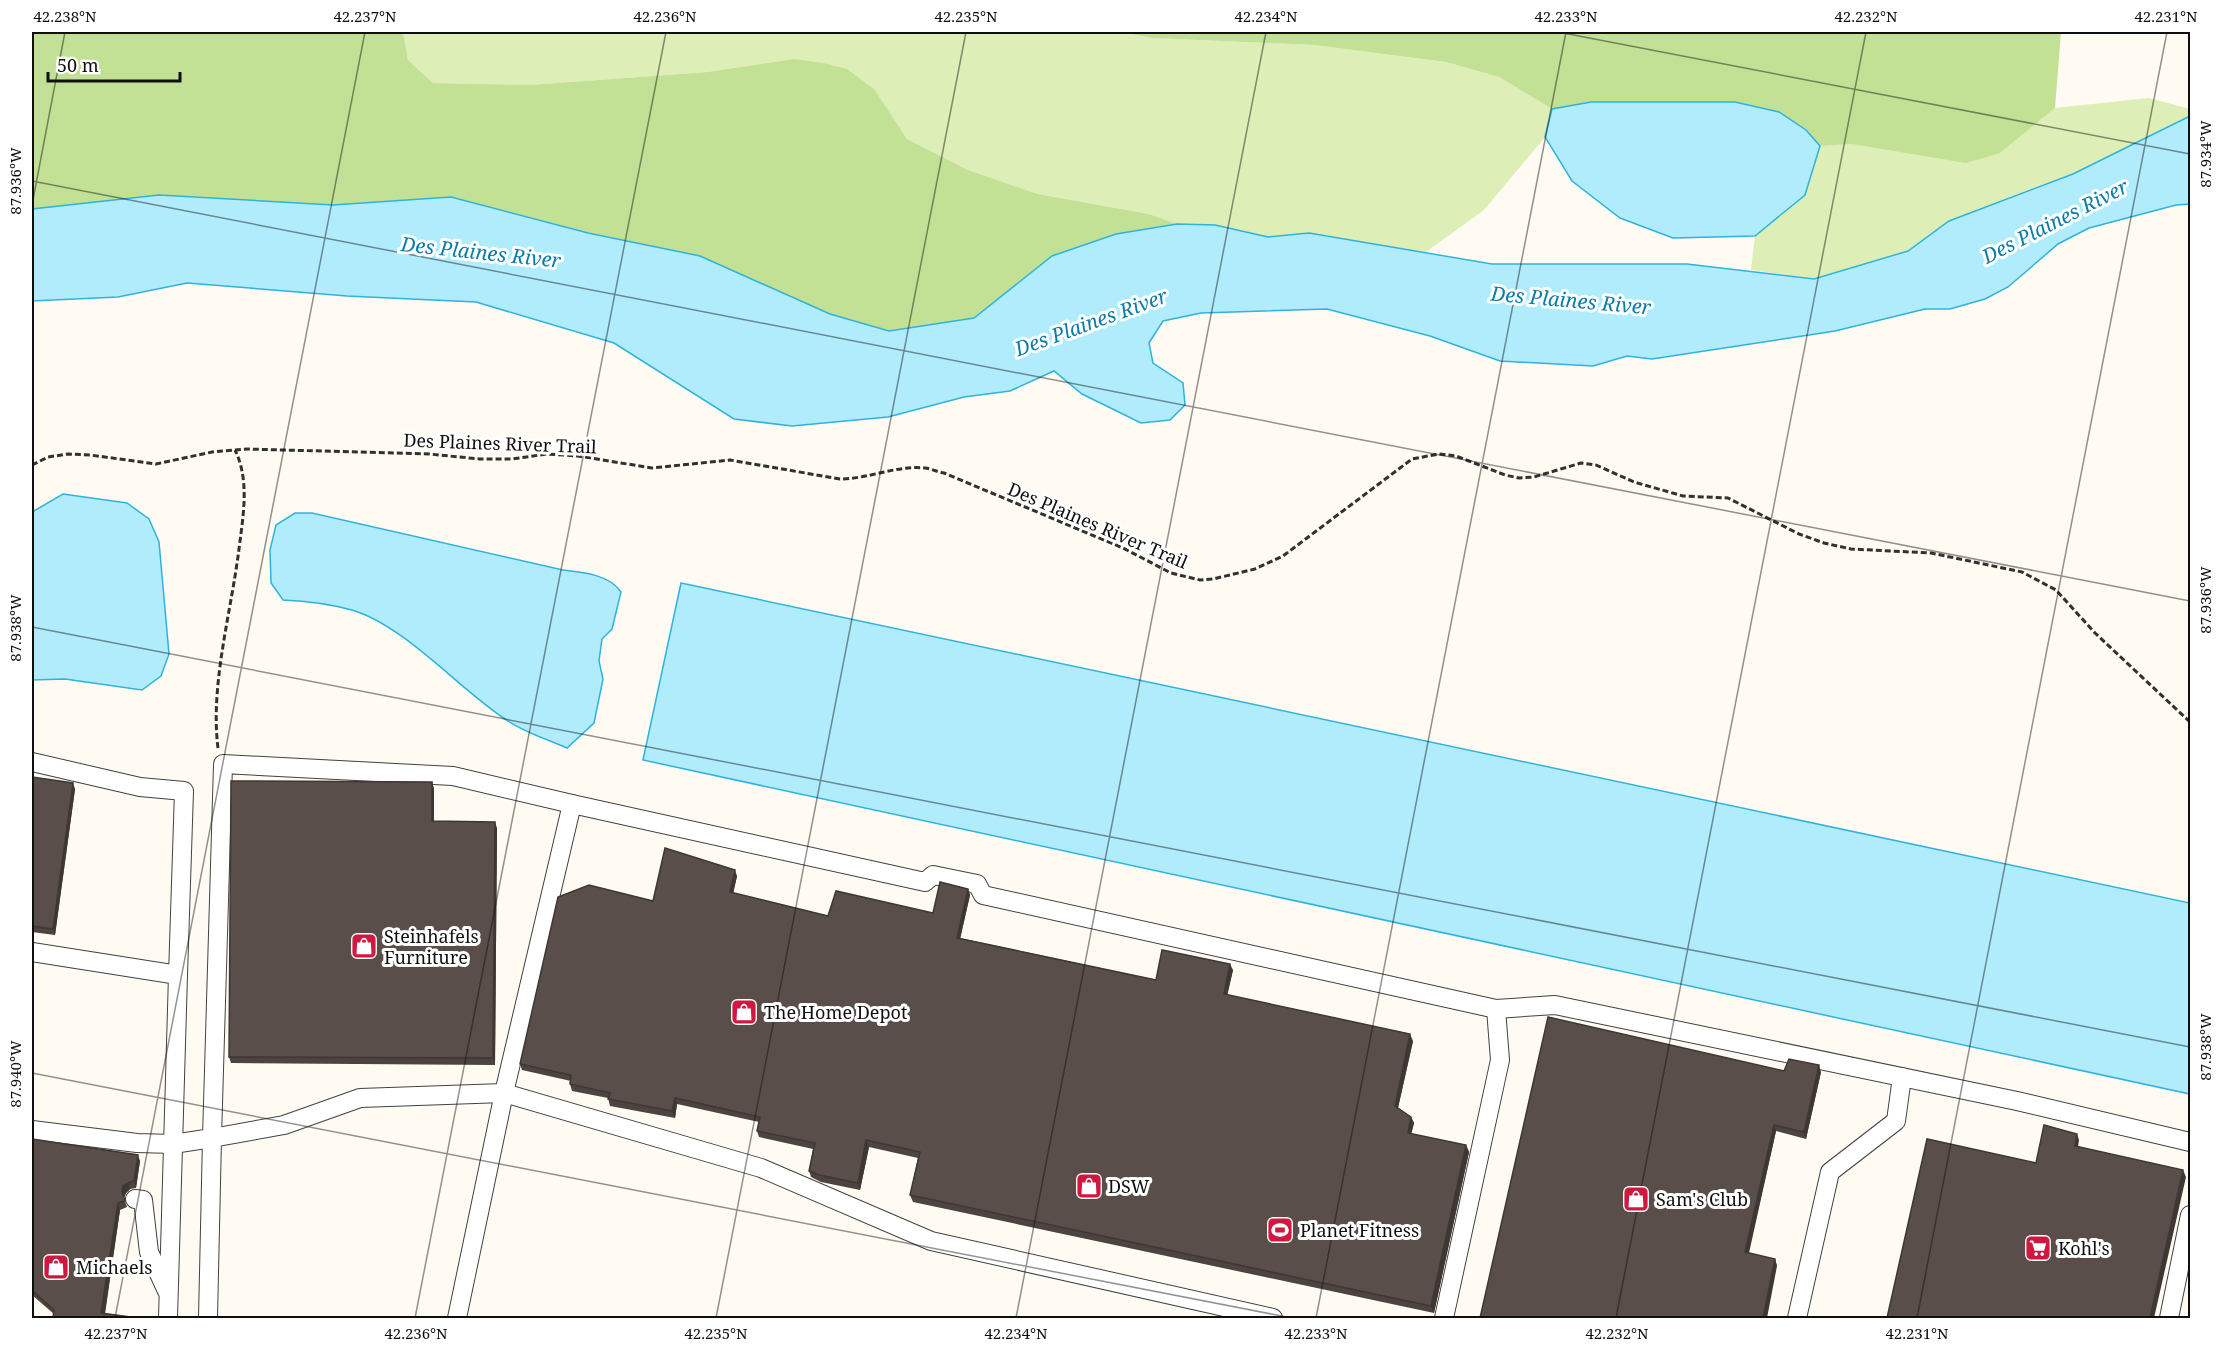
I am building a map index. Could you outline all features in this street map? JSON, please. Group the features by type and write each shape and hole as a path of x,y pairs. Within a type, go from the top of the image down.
{"lane":[{"path":"32,762 140,787 184,791 168,1318"},
{"path":"208,1318 223,764 453,776 925,882 933,875 977,884 983,896 1496,1009 1555,1005 2017,1101 2190,1142"},
{"path":"32,769 78,773"},
{"path":"457,1318 504,1093 572,804"},
{"path":"32,952 178,975"},
{"path":"1444,1318 1500,1060 1496,1009"},
{"path":"1797,1318 1830,1172 1896,1120 1902,1077"},
{"path":"32,1130 136,1143 173,1144 284,1125 360,1098 504,1093 761,1168 931,1241 1273,1318"},
{"path":"135,1199 143,1200 149,1252 169,1295"},
{"path":"2169,1318 2190,1215"}],"path":[{"name":"Des Plaines River Trail","path":"32,465 48,457 68,454 156,464 212,452 235,450 429,454 480,459 512,459 547,454 578,456 652,468 730,460 840,479 857,479 910,468 925,468 944,473 1122,548 1171,573 1200,580 1255,568 1283,556 1412,459 1438,454 1456,456 1519,478 1534,477 1581,463 1596,465 1635,482 1683,496 1728,498 1798,534 1824,543 1851,549 1931,553 2022,572 2056,590 2095,633 2190,722"},
{"path":"223,764 217,747 215,721 219,671 233,597 245,503 242,465 235,450"}],"green space":[{"path":"32,32 403,32 408,60 433,83 530,85 707,72 794,59 823,63 847,69 875,90 907,139 968,170 1038,194 1149,214 1177,224 1116,234 1052,256 974,318 889,331 830,314 700,256 588,233 451,197 333,205 32,209"},
{"path":"403,32 1120,32 1152,38 1314,45 1446,62 1499,77 1552,109 1545,137 1484,210 1423,254 1309,233 1268,237 1215,225 1177,224 1149,214 1038,194 968,170 907,139 875,90 794,59 707,72 530,85 433,83 408,60"},
{"path":"1120,32 2061,32 2055,108 2000,153 1966,163 1852,144 1820,146 1806,130 1735,102 1591,102 1552,109 1499,77 1446,62 1314,45 1152,38"},
{"path":"2149,98 2190,109 2190,116 2073,174 1949,221 1908,251 1814,279 1751,270 1755,236 1805,195 1820,146 1852,144 2000,153 2055,108"}],"water":[{"path":"1591,102 1735,102 1779,112 1806,130 1820,146 1805,195 1755,236 1673,238 1620,218 1572,181 1545,137 1552,109"},
{"name":"Des Plaines River","path":"2190,116 2190,204 2176,205 2089,228 2058,244 2008,287 1985,299 1950,309 1925,309 1835,331 1652,359 1627,356 1593,366 1500,361 1430,336 1327,309 1201,313 1163,321 1149,343 1153,363 1183,383 1185,405 1170,420 1141,423 1082,394 1054,371 1010,391 964,397 888,417 792,426 734,419 614,343 476,302 347,296 187,283 118,297 32,301 32,209 159,195 333,205 451,197 588,233 700,256 830,314 889,331 974,318 1052,256 1116,234 1177,224 1215,225 1268,237 1309,233 1492,264 1687,264 1814,279 1908,251 1949,221 2073,174"},
{"path":"63,494 127,503 149,519 159,542 169,654 161,676 142,690 65,679 32,680 32,512"},
{"path":"295,513 312,513 563,570 587,573 603,578 616,586 621,592 612,629 602,639 599,661 603,679 594,723 567,748 512,724 411,643 372,618 335,606 283,600 271,583 270,550 276,525"},
{"path":"681,583 2190,903 2190,1094 643,760"}],"building":[{"path":"32,777 73,783 53,929 32,926"},
{"name":"Steinhafels Furniture","path":"231,781 432,782 432,821 495,822 493,1058 229,1057"},
{"path":"665,848 735,870 730,892 828,916 836,891 933,913 940,882 968,889 957,938 1156,980 1162,950 1230,964 1224,994 1410,1034 1395,1106 1411,1117 1408,1133 1466,1145 1431,1306 910,1195 920,1152 866,1140 858,1183 819,1175 809,1171 815,1143 757,1131 760,1117 675,1098 672,1111 608,1099 610,1093 570,1084 571,1075 520,1064 558,897 589,885 653,901"},
{"name":"Sam's Club","path":"1548,1017 1784,1071 1789,1059 1819,1065 1804,1132 1774,1125 1745,1252 1775,1259 1763,1318 1480,1318"},
{"name":"Kohl's","path":"2044,1125 2077,1134 2075,1146 2183,1170 2150,1318 1887,1318 1927,1139 2036,1163"},
{"path":"32,1139 138,1155 134,1181 123,1186 125,1201 118,1203 101,1313 138,1318 53,1318 54,1310 32,1290"}],"place":[{"name":"Steinhafels Furniture","path":"364,946"},
{"name":"The Home Depot","path":"744,1012"},
{"name":"DSW","path":"1089,1186"},
{"name":"Sam's Club","path":"1636,1199"},
{"name":"Planet Fitness","path":"1280,1230"},
{"name":"Kohl's","path":"2038,1248"},
{"name":"Michaels","path":"56,1267"}]}
